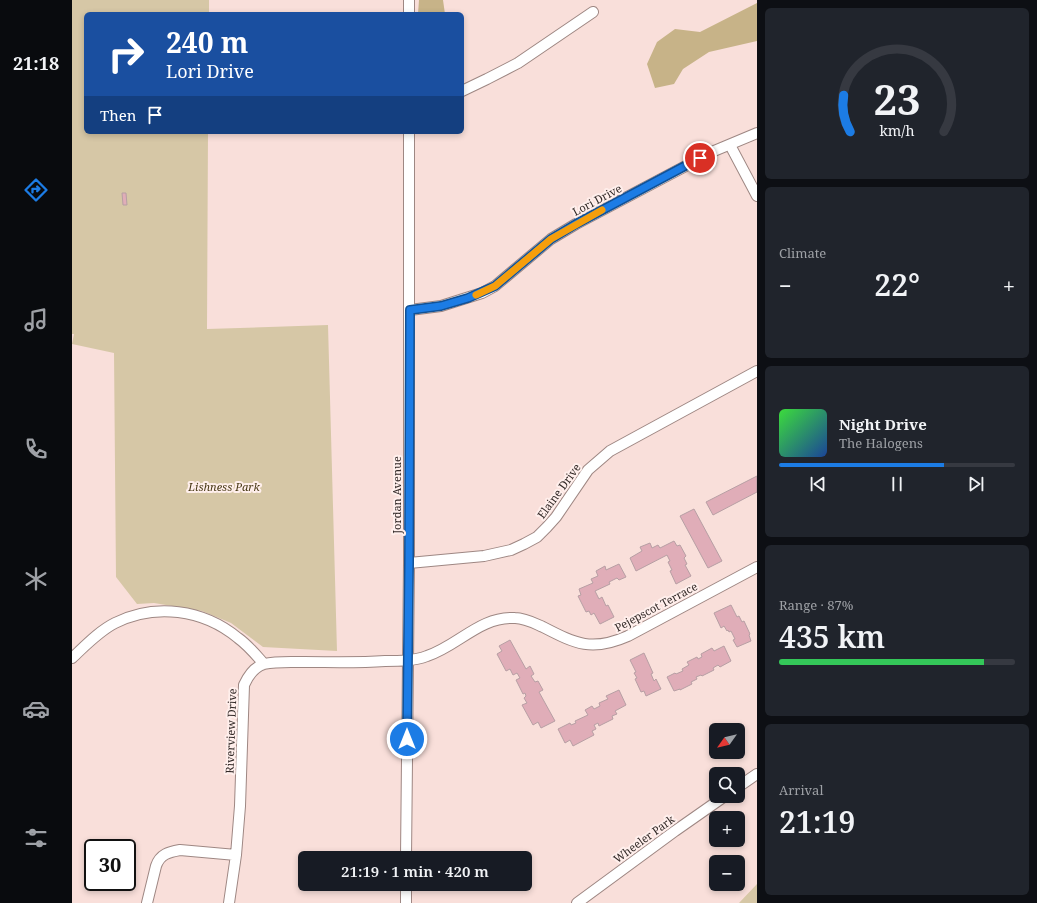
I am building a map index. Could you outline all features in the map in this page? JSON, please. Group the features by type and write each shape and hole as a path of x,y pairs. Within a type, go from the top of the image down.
{"street":[{"path":"409,0 409,12"},
{"path":"464,89 518,63 593,12"},
{"name":"Lori Drive","path":"410,310 441,306 468,298 495,286 551,239 576,224 707,155 757,133"},
{"name":"Jordan Avenue","path":"406,851 409,563 409,134"},
{"path":"730,145 757,196"},
{"name":"Elaine Drive","path":"409,563 484,556 511,550 524,544 536,537 547,527 556,517 588,470 610,451 757,371"},
{"name":"Pejepscot Terrace","path":"407,660 426,657 437,652 474,629 488,622 502,618 528,620 568,640 578,643 602,645 615,642 757,567"},
{"path":"72,658 114,623 140,613 167,611 202,617 222,626 239,638 264,664 285,662 378,662 407,660"},
{"name":"Riverview Drive","path":"229,903 236,854 240,806 244,685 248,676 255,669 264,664"},
{"path":"745,782 757,774"},
{"name":"Wheeler Park","path":"577,903 715,803"},
{"path":"147,903 157,861 167,853 180,850 236,854"},
{"path":"406,891 406,903"}],"green space":[{"name":"Lishness Park","path":"72,0 209,0 209,12 84,12 84,134 208,134 207,329 328,325 337,651 263,647 231,623 202,611 154,603 137,604 116,577 114,353 72,344 74,334 72,334"},
{"path":"757,884 757,903 739,903"}],"shaded area":[{"path":"419,0 443,0 445,12 418,12"},
{"path":"757,3 757,41 709,52 683,69 674,84 655,88 647,64 657,42 675,29 700,32"}],"building":[{"path":"122,193 126,193 127,205 123,205"},
{"path":"757,476 757,492 713,515 706,502"},
{"path":"694,509 722,561 708,568 680,516"},
{"path":"674,541 677,546 680,545 686,556 684,558 687,564 685,565 691,576 676,584 670,571 672,570 668,562 670,561 667,555 636,571 630,558 642,551 640,547 650,543 652,548 658,545 660,548"},
{"path":"619,564 626,577 619,580 617,578 609,582 610,584 595,591 599,599 602,597 606,606 608,605 614,617 600,624 594,613 591,615 589,611 586,612 578,596 581,595 579,589 593,583 591,579 598,576 596,571 605,566 606,570"},
{"path":"731,605 737,617 739,616 742,622 744,621 750,634 751,641 737,647 733,640 735,639 731,631 727,631 724,626 721,628 714,613"},
{"path":"510,640 526,669 530,666 534,674 531,676 535,682 538,681 543,690 539,692 555,721 541,728 538,722 533,725 522,705 527,703 524,698 526,696 525,693 523,694 516,680 520,678 517,673 513,675 510,669 506,671 497,654 502,651 499,646"},
{"path":"724,646 731,661 720,667 718,665 713,668 714,670 702,676 696,677 697,679 691,682 692,684 680,690 674,691 667,677 683,671 682,669 689,665 687,662 697,657 698,659 702,657 701,654 712,648 714,651"},
{"path":"644,653 653,673 651,674 654,681 656,679 661,689 646,696 644,691 641,692 635,679 637,678 634,673 636,672 630,660"},
{"path":"619,690 626,705 615,711 617,714 612,716 613,719 599,726 598,723 594,725 596,729 592,731 594,735 573,746 570,740 565,743 558,729 570,723 571,725 576,723 575,721 588,715 585,710 592,706 594,709 600,706 599,703 608,699 606,696"}],"slow traffic":[{"path":"476,295 495,286 551,239 602,210"}],"route":[{"path":"407,739 410,310 441,306 482,293 495,286 551,239 576,224 700,158"}]}
